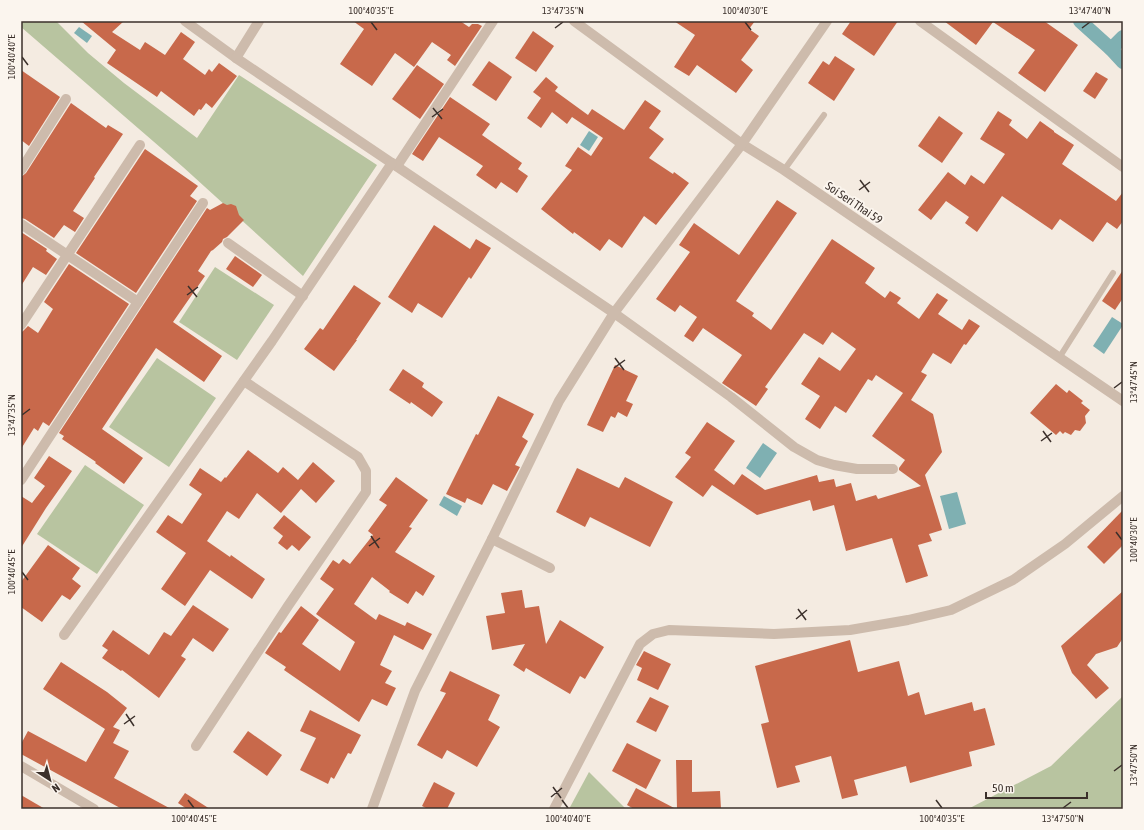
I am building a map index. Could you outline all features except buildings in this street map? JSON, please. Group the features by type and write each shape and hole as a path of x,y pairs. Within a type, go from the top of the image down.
{"street":[{"path":"184,21 236,58 614,313 731,397 794,447 817,460 834,465 857,469 892,469"},
{"path":"236,58 259,21"},
{"path":"64,635 395,165 493,21"},
{"name":"Soi Seri Thai 59","path":"574,21 742,144 784,170 1123,401"},
{"path":"372,809 415,691 492,539 559,401 614,313 742,144 827,21"},
{"path":"920,21 1123,167"},
{"path":"21,170 66,99"},
{"path":"21,325 140,146"},
{"path":"21,480 203,203"},
{"path":"21,224 138,302"},
{"path":"228,243 302,296"},
{"path":"196,746 288,606 366,492 366,471 358,457 244,381"},
{"path":"554,809 640,644 653,634 669,630 774,634 850,630 908,620 951,610 1013,580 1065,544 1123,496"},
{"path":"492,539 550,568"},
{"path":"21,766 94,809"}],"lane":[{"path":"784,170 824,114"},
{"path":"1059,358 1113,273"}],"green space":[{"path":"21,21 56,21 88,53 124,83 197,138 239,75 377,165 303,276 183,167 21,27"},
{"path":"215,267 274,305 237,360 179,322"},
{"path":"157,358 216,398 169,467 109,427"},
{"path":"85,465 144,505 97,574 37,534"},
{"path":"1123,696 1123,809 968,809 1051,766"},
{"path":"589,772 626,809 569,809"}],"water":[{"path":"79,27 92,36 87,43 74,33"},
{"path":"589,131 598,137 589,151 580,145"},
{"path":"1112,317 1123,325 1104,354 1093,346"},
{"path":"763,443 777,453 760,478 746,468"},
{"path":"957,492 966,524 949,529 940,496"},
{"path":"444,496 462,506 457,516 439,505"}],"waterway":[{"path":"1080,21 1123,62"},
{"path":"1111,49 1123,37"}]}
